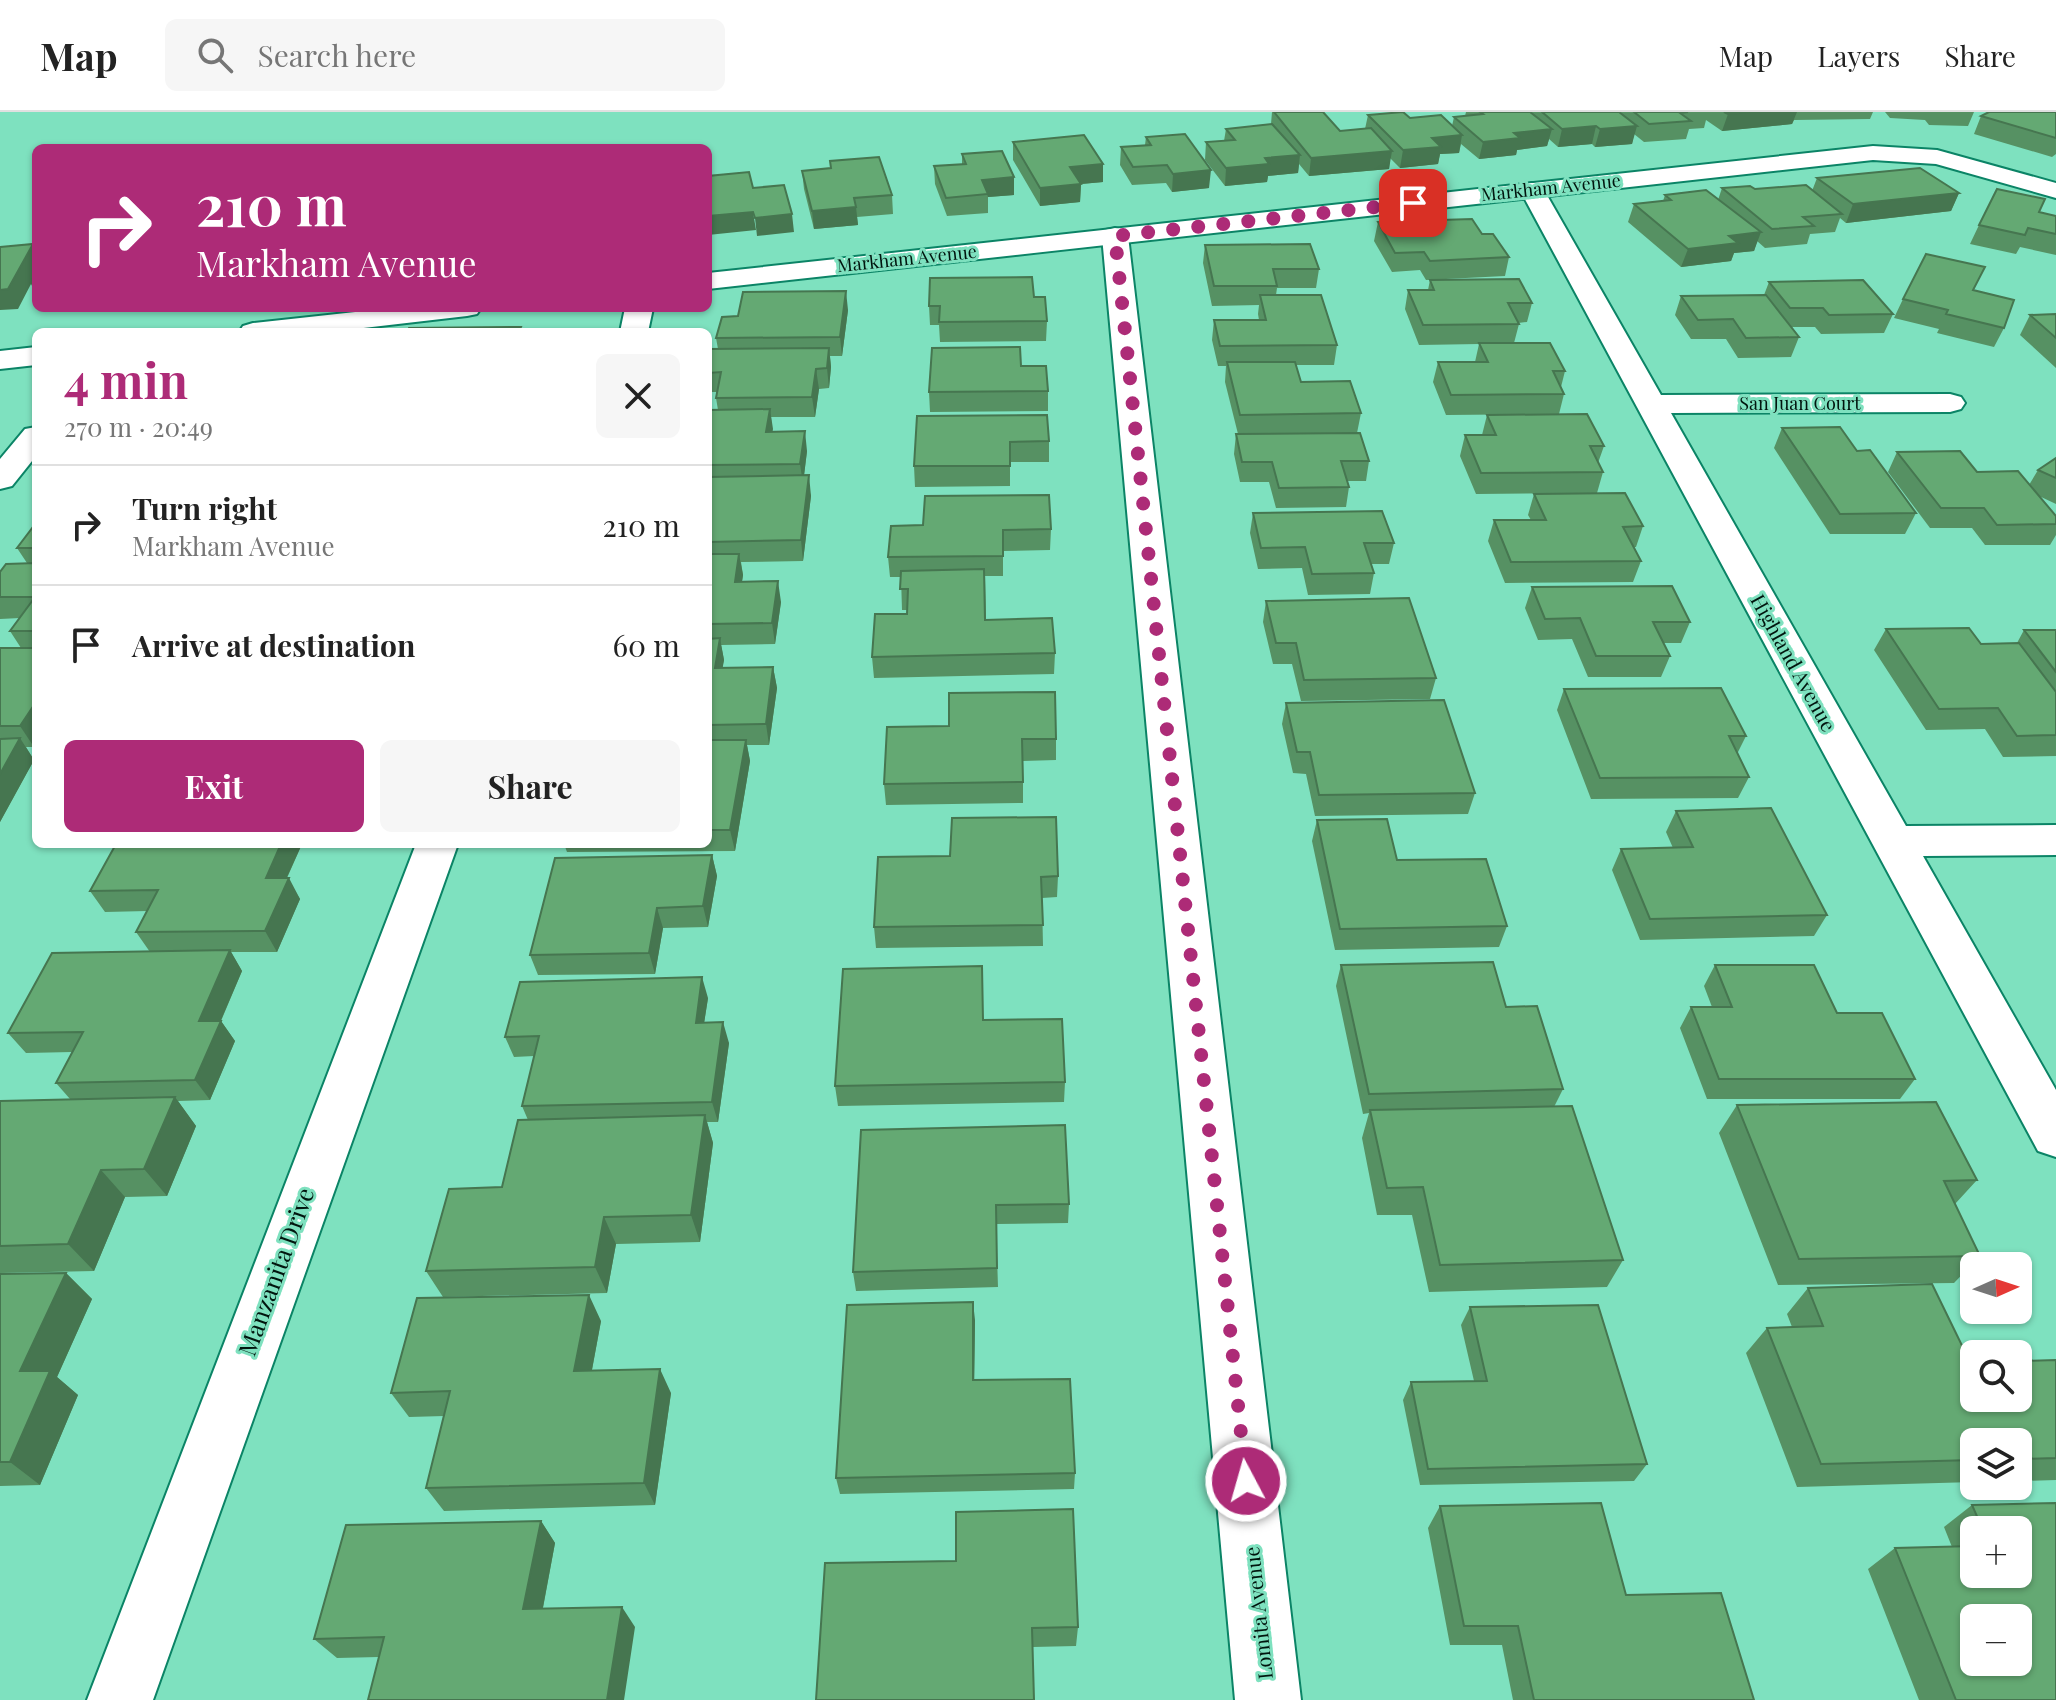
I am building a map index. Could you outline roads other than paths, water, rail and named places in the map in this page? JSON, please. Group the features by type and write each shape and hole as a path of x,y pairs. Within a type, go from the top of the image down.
{"street":[{"name":"Markham Avenue","path":"712,281 1873,153 1937,157 2056,191"},
{"name":"Highland Avenue","path":"1532,190 2056,1136"},
{"name":"Lomita Avenue","path":"1115,236 1268,1700"},
{"path":"289,328 431,312"},
{"path":"0,360 32,356"},
{"name":"San Juan Court","path":"1650,404 1950,403"},
{"path":"0,479 32,441"},
{"path":"1892,841 2056,840"},
{"name":"Manzanita Drive","path":"120,1700 436,848"}]}
